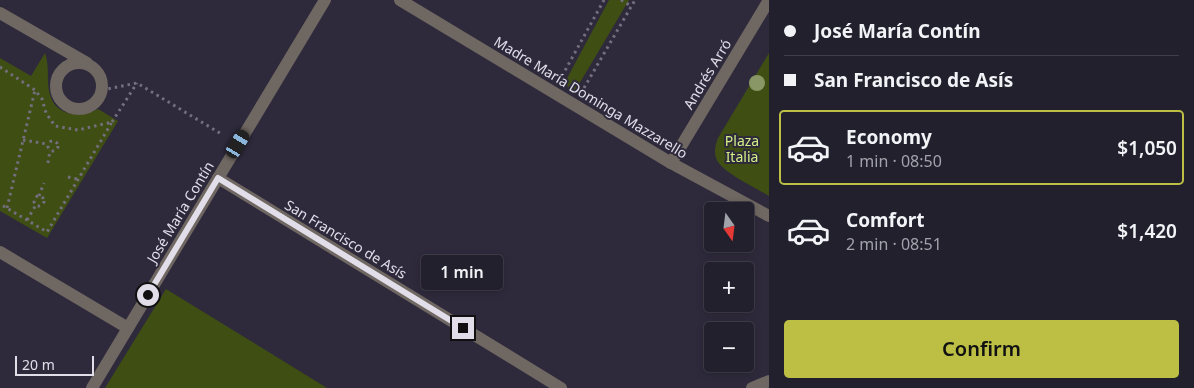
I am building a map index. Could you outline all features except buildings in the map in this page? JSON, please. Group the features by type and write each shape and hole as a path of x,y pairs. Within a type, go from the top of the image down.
{"street":[{"name":"José María Contín","path":"92,388 325,0"},
{"name":"Madre María Dominga Mazzarello","path":"400,0 671,164 769,216"},
{"name":"Andrés Arró","path":"671,164 769,0"},
{"path":"0,13 90,65 101,76 102,90 94,104 80,109 65,105 60,99 56,84 62,70 76,63 90,65"},
{"name":"San Francisco de Asís","path":"218,178 561,388"},
{"path":"0,252 128,328"},
{"path":"752,388 769,381"}],"path":[{"path":"552,92 604,0"},
{"path":"621,0 631,6"},
{"path":"574,105 635,0"},
{"path":"0,67 35,90 55,126 78,130 112,122"},
{"path":"102,90 137,83 238,144"},
{"path":"0,204 47,232 77,179 137,83"},
{"path":"7,208 35,90"},
{"path":"23,140 48,144 53,140 57,143 56,149 50,150"},
{"path":"48,144 50,150 48,163"},
{"path":"68,177 77,179"},
{"path":"27,220 36,205 35,198 40,196 44,183"},
{"path":"36,205 41,206 44,203 43,198 40,196"}],"green space":[{"path":"609,0 629,0 575,91 564,84"},
{"path":"45,53 50,95 58,108 70,114 85,114 98,109 118,121 47,238 0,211 0,58 31,76"},
{"name":"Plaza Italia","path":"769,53 769,196 722,167 716,159 715,150 718,138"},
{"path":"166,289 327,388 105,388"}],"route":[{"path":"148,295 218,178 463,328"}]}
